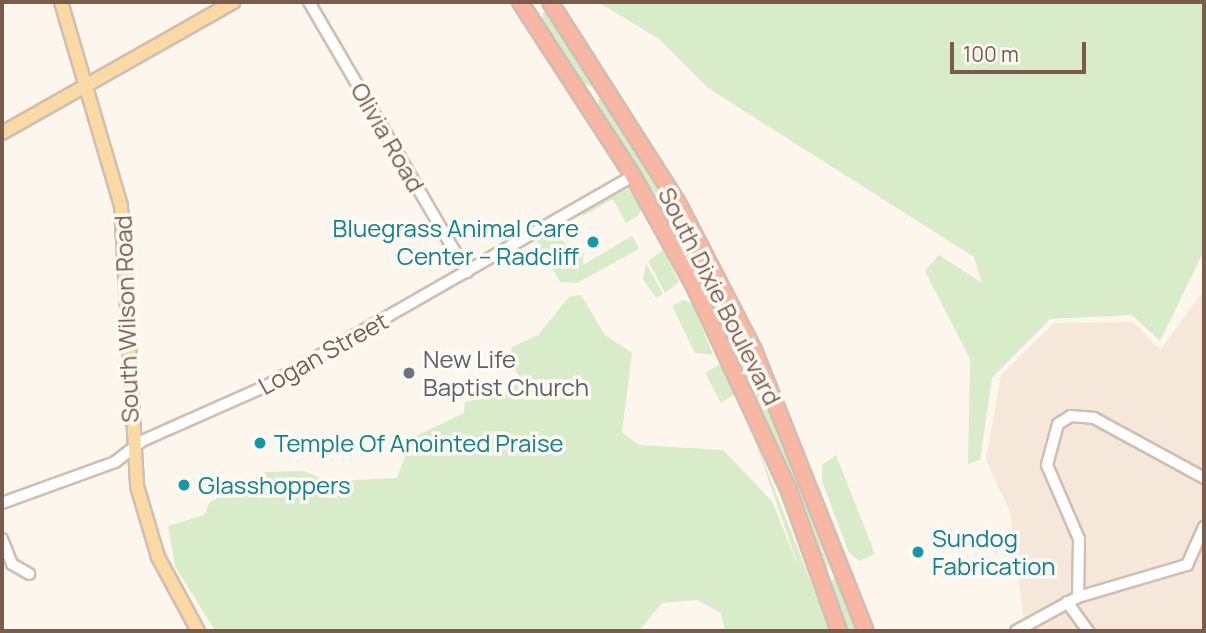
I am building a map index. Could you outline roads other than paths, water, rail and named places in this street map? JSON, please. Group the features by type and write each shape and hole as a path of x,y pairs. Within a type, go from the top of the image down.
{"highway":[{"name":"South Dixie Boulevard","path":"520,2 633,176 750,403 839,631"},
{"name":"South Dixie Boulevard","path":"550,2 677,201 754,350 866,631"}],"main road":[{"name":"South Wilson Road","path":"61,2 89,87 121,206 131,449 158,557 198,631"},
{"path":"2,133 89,87 234,2"}],"street":[{"name":"Olivia Road","path":"309,2 467,272"},
{"name":"Logan Street","path":"2,503 115,462 131,449 266,386 633,176"},
{"path":"1077,597 1079,539 1047,465 1058,424 1070,416 1094,418 1204,478"},
{"path":"1016,631 1077,597 1187,565 1204,527"},
{"path":"2,539 12,564 29,573"},
{"path":"1067,602 1088,631"}],"place":[{"name":"Bluegrass Animal Care Center – Radcliff","path":"593,242"},
{"name":"New Life Baptist Church","path":"409,373"},
{"name":"Temple Of Anointed Praise","path":"260,443"},
{"name":"Glasshoppers","path":"184,485"},
{"name":"Sundog Fabrication","path":"918,552"}]}
